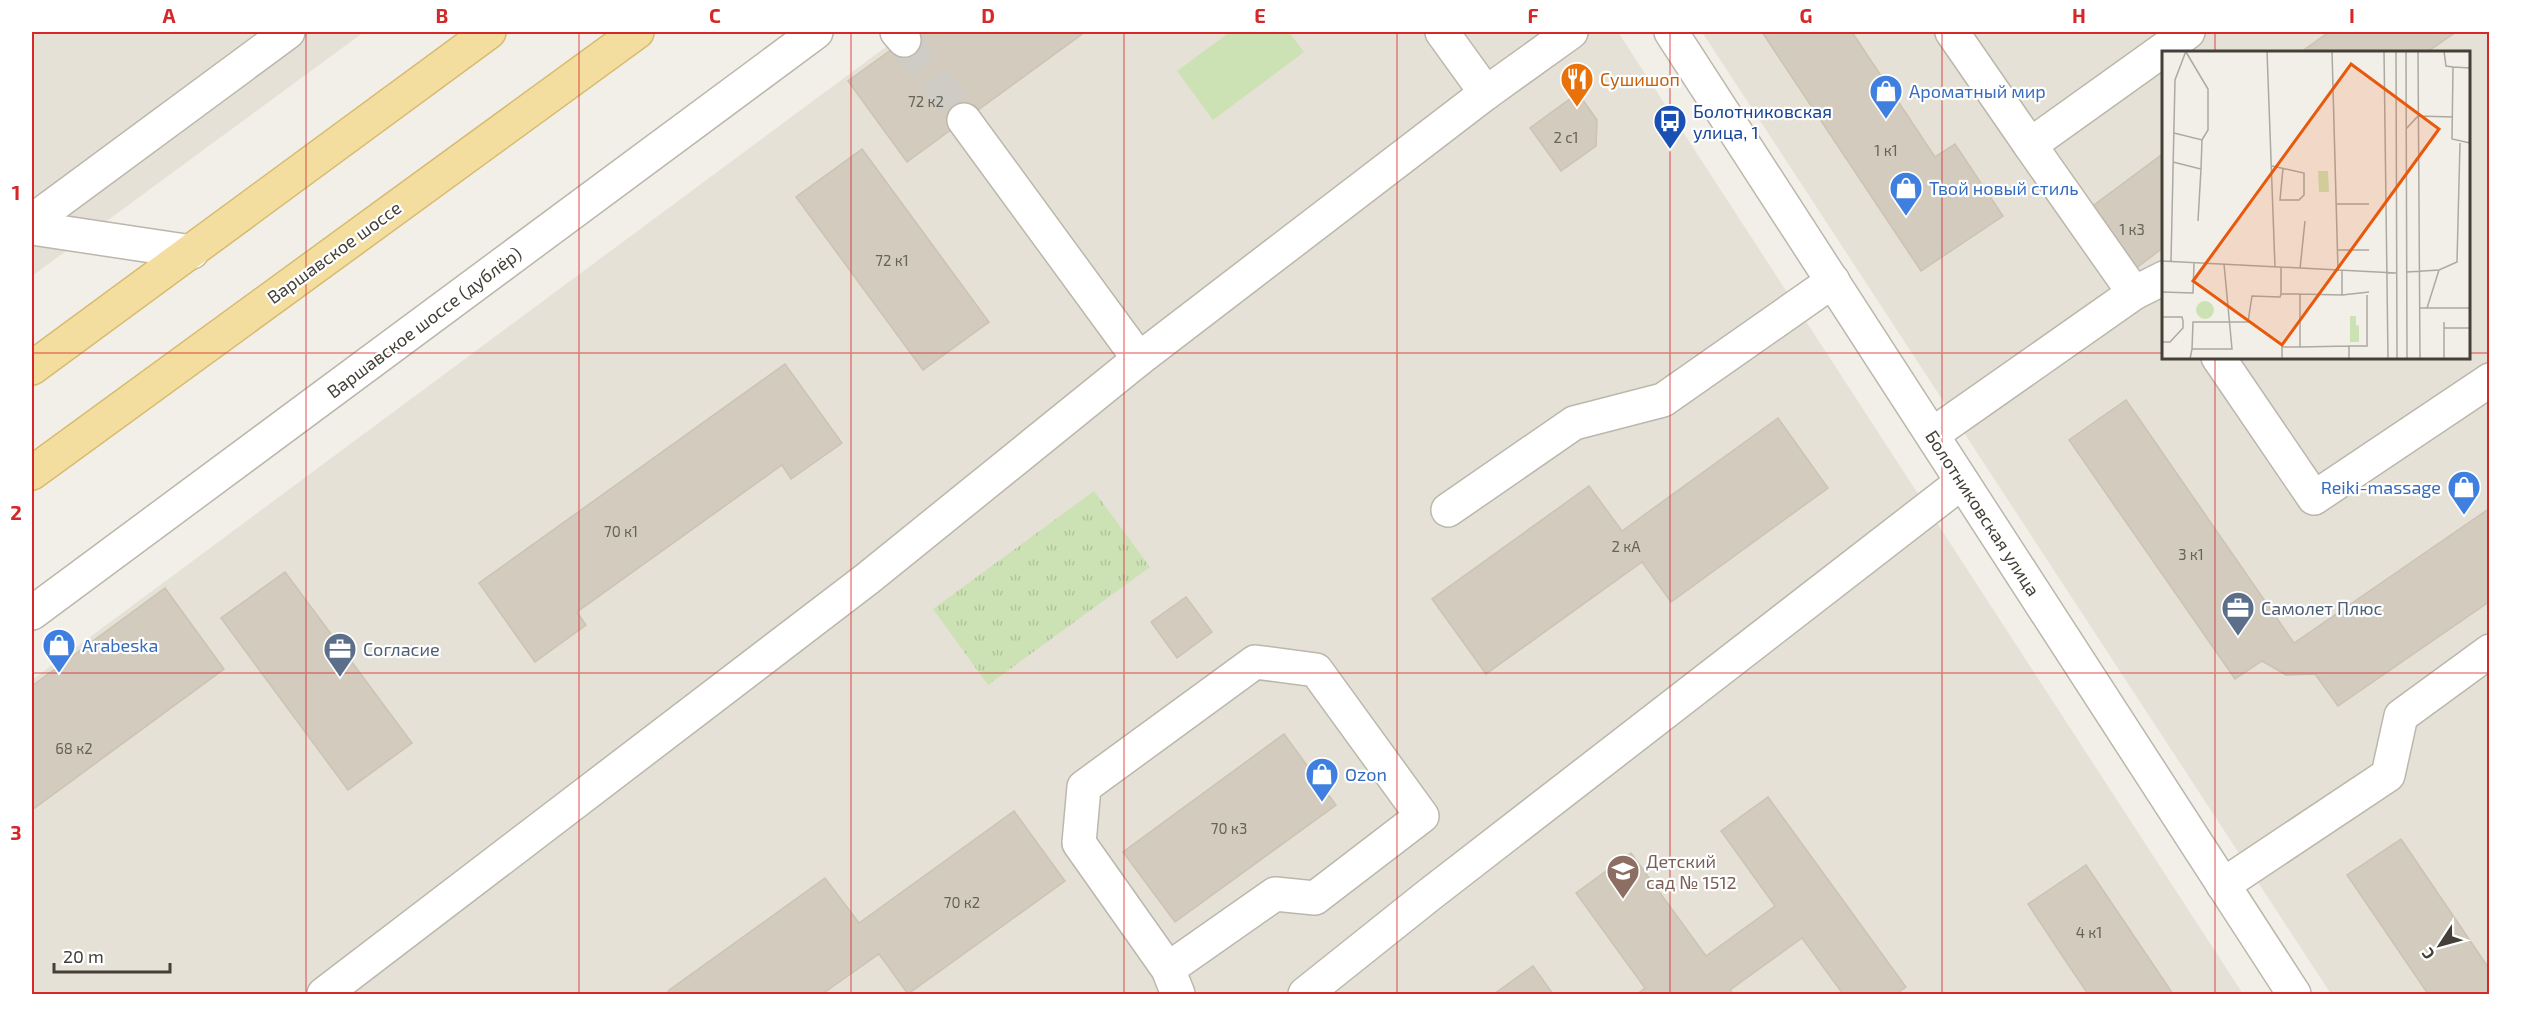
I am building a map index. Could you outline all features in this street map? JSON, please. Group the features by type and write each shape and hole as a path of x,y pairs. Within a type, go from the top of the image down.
{"main road":[{"path":"32,368 489,32"},
{"name":"Варшавское шоссе","path":"32,473 637,32"}],"street":[{"path":"32,221 288,32"},
{"name":"Варшавское шоссе (дублёр)","path":"32,613 816,32"},
{"path":"1442,32 1486,93"},
{"path":"324,994 867,579 1139,359 1486,93 1570,32"},
{"name":"Болотниковская улица","path":"1671,32 2294,994"},
{"path":"1952,32 2134,293"},
{"path":"2030,145 2188,32"},
{"path":"964,120 1139,359"},
{"path":"32,228 192,252"},
{"path":"1933,434 2134,293 2162,279"},
{"path":"1448,510 1574,423 1663,400 1833,281"},
{"path":"2219,358 2314,498 2490,381"},
{"path":"1305,994 1429,895 1962,482"},
{"path":"2223,885 2388,774 2401,716 2490,651"},
{"path":"1255,662 1316,670 1422,816 1315,898 1275,894 1173,982 1079,843 1084,787 1255,662"}],"shaded area":[{"path":"32,32 364,32 32,276"},
{"path":"906,32 1618,32 2243,994 32,994 32,680"},
{"path":"1702,32 2489,32 2489,994 2331,994"}],"green space":[{"path":"1230,32 1289,32 1304,52 1213,120 1177,71"},
{"path":"1094,491 1150,567 988,685 933,609"}],"building":[{"path":"916,32 1085,32 907,162 848,81"},
{"path":"1762,32 1852,32 1935,157 1955,144 2003,216 1921,271"},
{"path":"2329,32 2456,32 2428,51 2302,51"},
{"path":"1578,93 1597,120 1596,146 1561,171 1530,128"},
{"path":"862,149 989,322 923,370 796,197"},
{"path":"2162,154 2162,249 2131,272 2086,211"},
{"path":"785,364 842,443 791,479 782,465 577,612 586,625 535,662 479,583"},
{"path":"2126,400 2294,643 2490,508 2490,601 2338,706 2315,674 2286,675 2262,661 2235,679 2069,440"},
{"path":"1778,418 1828,488 1671,602 1642,562 1486,674 1432,599 1589,486 1622,531"},
{"path":"285,572 412,743 348,790 221,618"},
{"path":"165,588 224,669 32,810 32,686"},
{"path":"1186,597 1212,632 1177,658 1151,622"},
{"path":"1284,734 1336,805 1175,922 1123,852"},
{"name":"Детский сад № 1512","path":"1768,797 1906,987 1896,994 1843,994 1802,938 1730,990 1733,994 1637,994 1645,988 1576,893 1631,853 1706,956 1775,906 1721,831"},
{"path":"1014,811 1065,881 908,994 879,954 822,994 670,994 668,991 825,878 859,923"},
{"path":"2401,839 2490,970 2490,994 2428,994 2347,875"},
{"path":"2086,865 2173,994 2088,994 2065,960 2028,904"},
{"path":"1533,966 1553,994 1494,994"}],"tunnel":[{"path":"904,40 964,120"}],"place":[{"name":"Сушишоп","path":"1577,108"},
{"name":"Ароматный мир","path":"1886,120"},
{"name":"Болотниковская улица, 1","path":"1670,150"},
{"name":"Твой новый стиль","path":"1906,217"},
{"name":"Reiki-massage","path":"2464,516"},
{"name":"Самолет Плюс","path":"2238,637"},
{"name":"Arabeska","path":"59,674"},
{"name":"Согласие","path":"340,678"},
{"name":"Ozon","path":"1322,803"},
{"name":"Детский сад № 1512","path":"1623,900"}]}
